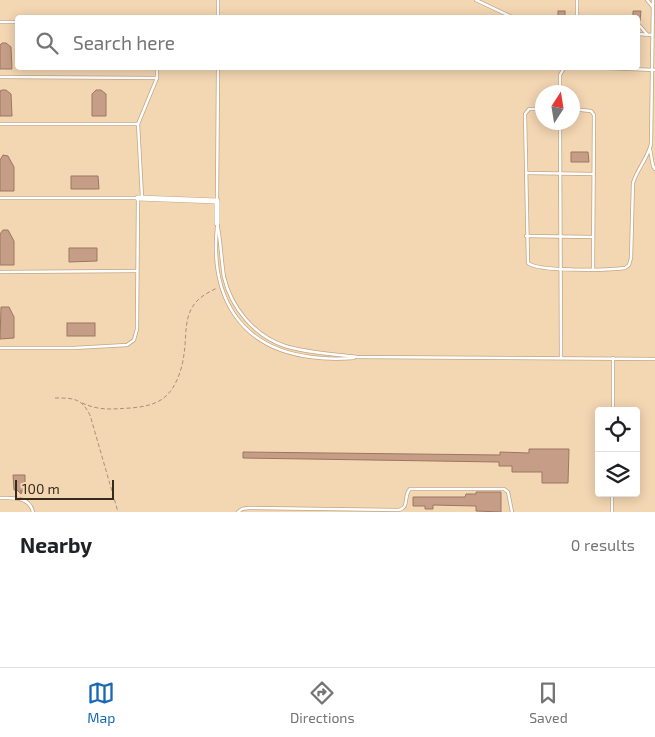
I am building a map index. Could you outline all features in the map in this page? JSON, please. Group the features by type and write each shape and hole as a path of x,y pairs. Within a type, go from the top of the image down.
{"street":[{"path":"140,198 217,201 217,223"}],"lane":[{"path":"218,0 218,15"},
{"path":"476,0 508,15"},
{"path":"577,0 577,15"},
{"path":"647,0 653,7"},
{"path":"653,1 650,149 655,169"},
{"path":"0,22 15,22"},
{"path":"640,27 647,34"},
{"path":"640,34 652,35"},
{"path":"640,69 653,70"},
{"path":"0,348 73,348 127,345 134,340 137,329 140,198 138,124 156,78 157,70"},
{"path":"217,201 218,70"},
{"path":"560,85 562,70"},
{"path":"0,77 156,78"},
{"path":"535,109 526,111 526,236 527,261 530,266 561,269 593,269 620,268 628,265 632,253 633,183 638,169 650,149"},
{"path":"580,109 589,110 594,114 593,269"},
{"path":"0,124 138,124"},
{"path":"560,130 561,358"},
{"path":"526,173 594,174"},
{"path":"0,198 140,198"},
{"path":"217,223 216,259 221,286 229,306 239,321 265,344 281,351 336,359 357,357 655,359"},
{"path":"217,223 224,278 228,291 241,314 253,327 283,346 357,357"},
{"path":"526,236 593,237"},
{"path":"0,272 137,271"},
{"path":"613,358 613,407"},
{"path":"238,512 248,508 399,510 403,509 406,505 410,489 504,489 508,492 512,512"},
{"path":"612,497 612,512"},
{"path":"0,498 20,498 25,500 30,504 33,512"}],"path":[{"path":"55,398 71,399 95,409 144,406 159,402 171,390 180,374 184,354 185,332 189,315 197,300 221,286"},
{"path":"82,403 90,415 118,512"}],"building":[{"path":"558,11 565,11 565,15 558,15"},
{"path":"633,11 641,11 640,21 640,15 633,15"},
{"path":"6,43 11,47 12,69 0,69 0,45"},
{"path":"6,90 11,94 12,116 0,116 0,91"},
{"path":"96,90 101,90 106,94 106,116 92,116 92,94"},
{"path":"571,152 588,152 589,162 571,162"},
{"path":"3,155 8,156 14,167 14,191 0,191 0,160"},
{"path":"71,176 98,176 99,189 71,189"},
{"path":"3,230 8,230 14,241 14,265 0,265 0,234"},
{"path":"69,248 97,248 97,261 69,262"},
{"path":"1,307 9,307 14,317 14,338 0,339"},
{"path":"67,323 95,323 95,336 67,336"},
{"path":"529,449 569,449 568,483 542,483 542,472 512,472 512,466 499,466 499,462 243,458 243,452 500,455 500,452 529,453"},
{"path":"13,475 25,475 25,491 20,491 22,492 21,494 14,490"},
{"path":"476,492 501,492 501,512 476,511 476,506 433,505 433,509 425,509 425,506 413,506 413,497 465,497 466,494 476,494"}]}
